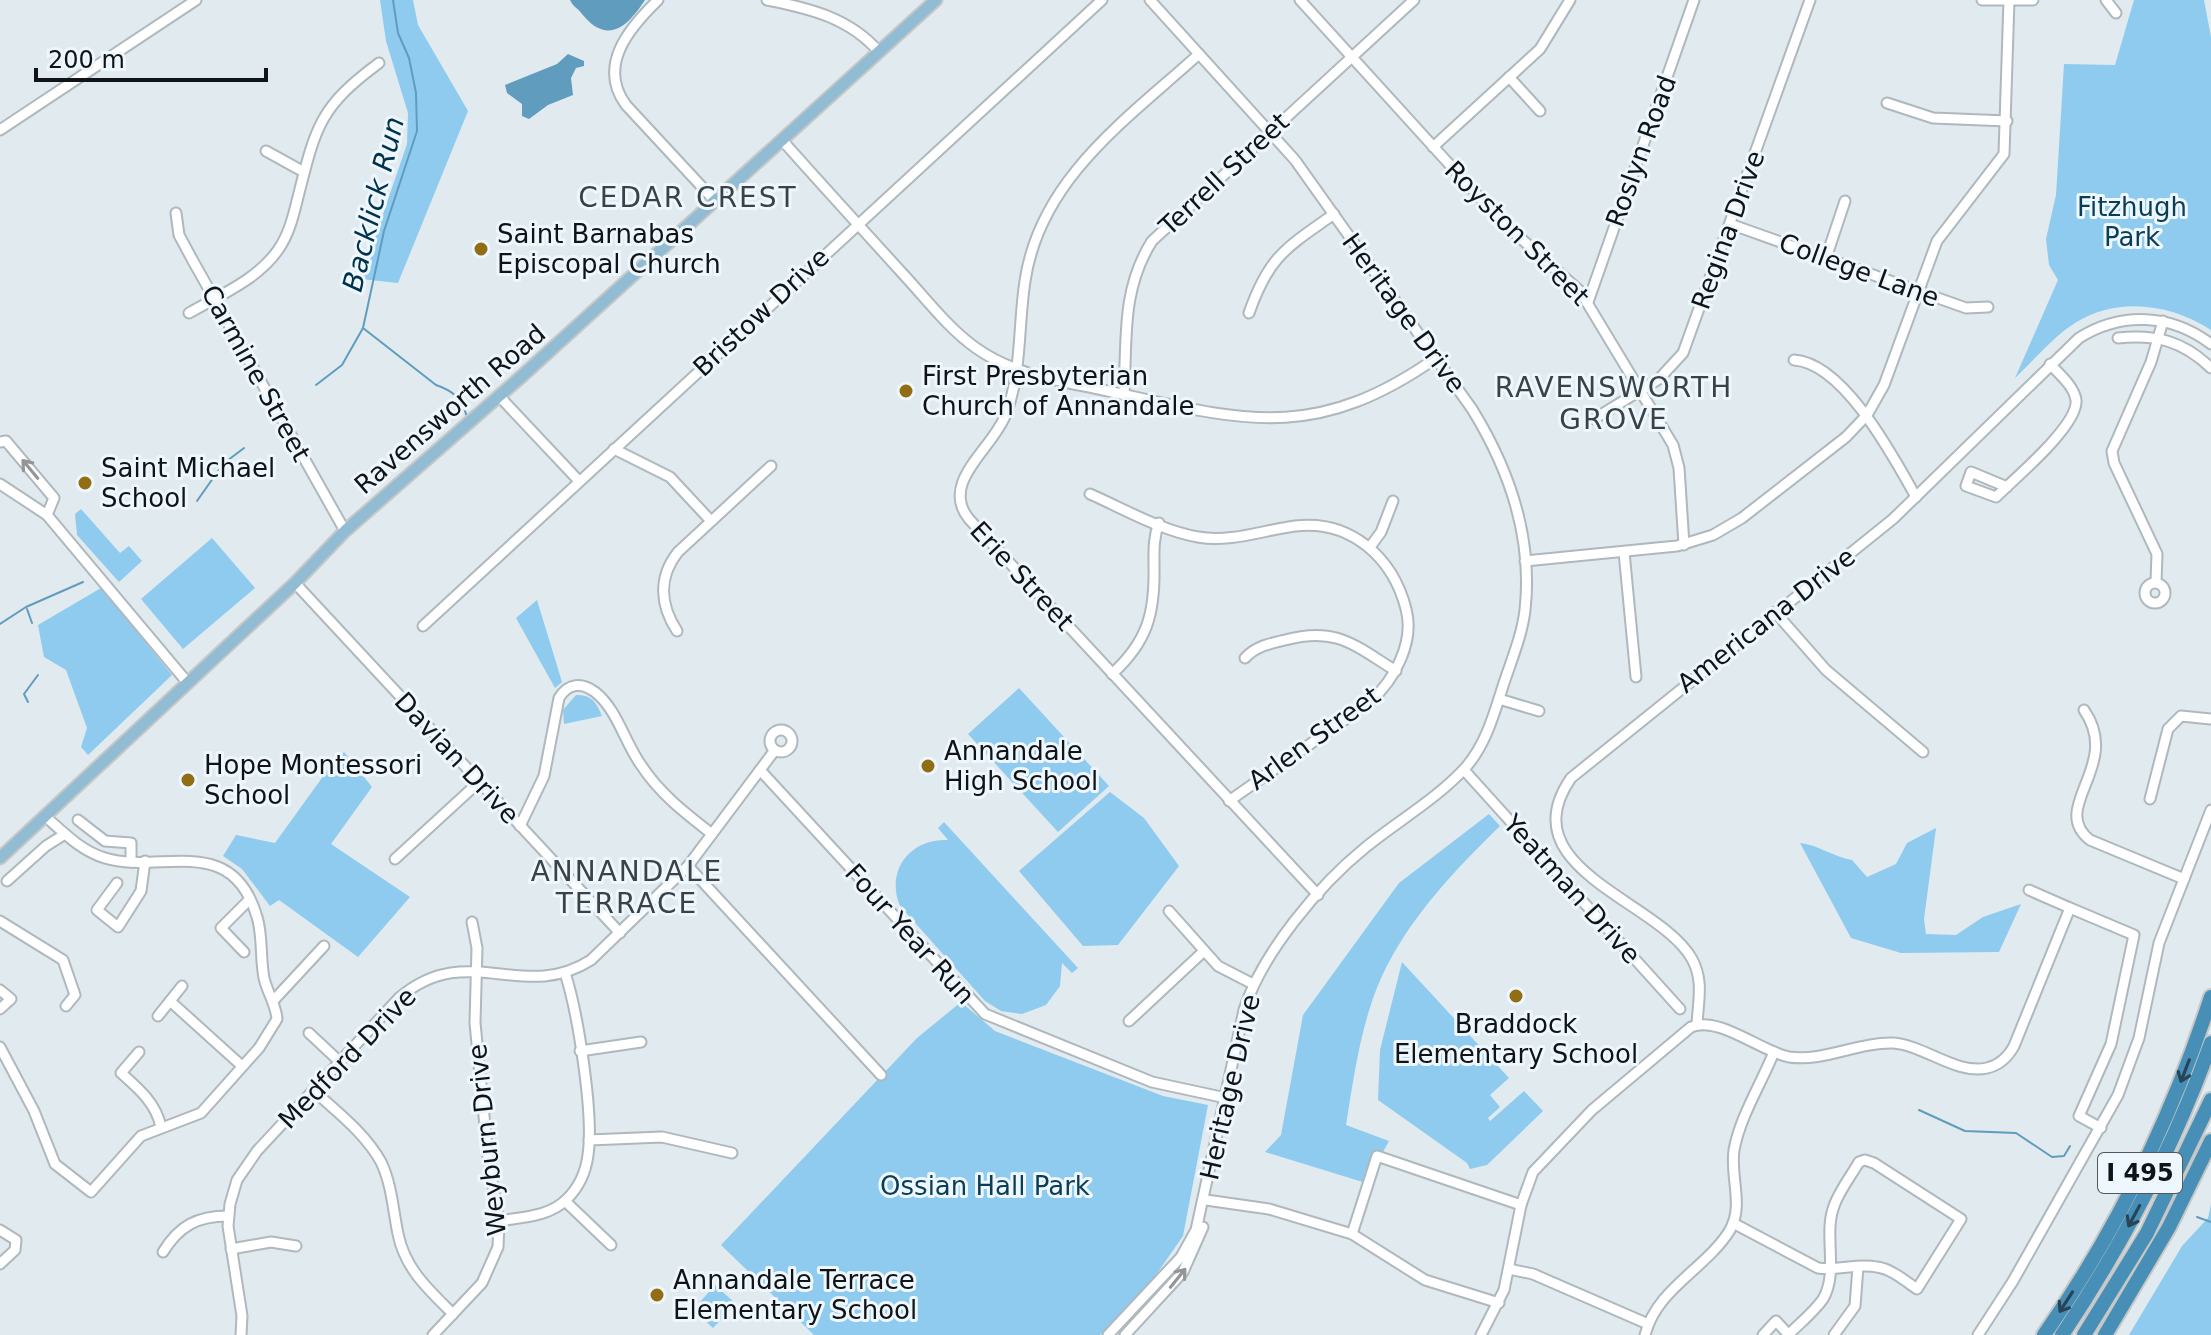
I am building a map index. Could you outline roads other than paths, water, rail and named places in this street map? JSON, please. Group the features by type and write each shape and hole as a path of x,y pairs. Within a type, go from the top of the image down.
{"highway":[{"name":"I 495","path":"2044,1335 2108,1233 2141,1171 2178,1089 2211,997"},
{"name":"I 495","path":"2062,1335 2105,1268 2148,1190 2211,1043"},
{"name":"I 495","path":"2084,1335 2147,1233 2211,1100"},
{"name":"I 495","path":"2105,1335 2169,1227 2211,1141"}],"main road":[{"name":"Ravensworth Road","path":"0,858 295,583 345,531 499,396 936,0"}],"street":[{"path":"0,130 196,0"},
{"path":"658,0 618,48 614,69 617,90 626,105 715,201"},
{"path":"767,0 802,7 838,20 861,34 879,52"},
{"name":"Bristow Drive","path":"423,626 1102,0"},
{"name":"Heritage Drive","path":"1125,1335 1190,1261 1201,1233 1244,1010 1253,984 1318,895 1364,849 1464,770 1482,745 1525,611 1525,561 1518,513 1503,467 1480,421 1334,214 1271,131 1150,0"},
{"name":"Royston Street","path":"1300,0 1525,245 1569,280 1588,302 1676,455 1684,545"},
{"name":"Terrell Street","path":"1124,395 1126,306 1145,253 1169,223 1414,0"},
{"path":"1433,147 1550,37 1570,0"},
{"name":"Roslyn Road","path":"1588,302 1694,0"},
{"name":"Regina Drive","path":"1594,419 1670,371 1683,353 1810,0"},
{"path":"1982,0 2033,0"},
{"path":"1525,561 1684,545 1713,535 1742,518 1846,437 1867,415 1884,385 1937,241 2001,161 2007,121 2010,0"},
{"path":"2106,0 2116,13"},
{"name":"Erie Street","path":"1199,54 1087,157 1049,207 1029,262 1017,370 1005,418 992,442 962,479 960,504 969,519 1318,895"},
{"path":"189,313 251,276 280,248 292,221 314,134 329,107 349,85 379,63"},
{"path":"1509,77 1540,111"},
{"path":"1887,103 1933,118 2007,121"},
{"path":"782,140 962,337 991,358 1017,370 1238,418 1303,418 1366,401 1436,358"},
{"path":"266,151 304,172"},
{"path":"1826,258 1845,201"},
{"name":"Carmine Street","path":"176,213 179,235 345,531"},
{"path":"1249,313 1262,278 1275,258 1334,214"},
{"name":"College Lane","path":"1730,224 1966,308 1988,307"},
{"name":"Americana Drive","path":"1697,1025 1701,986 1688,953 1570,858 1559,836 1558,806 1566,785 1577,771 1916,497 2079,338 2103,326 2130,319 2163,321 2186,328 2211,344"},
{"path":"2156,582 2157,554 2114,463 2112,451 2159,338 2163,321"},
{"path":"2118,338 2159,338 2189,349 2211,368"},
{"path":"1794,360 1812,365 1867,415 1916,497"},
{"path":"2007,487 2068,425 2075,413 2074,394 2050,364"},
{"path":"499,396 579,481"},
{"path":"0,442 6,441 54,498 47,515"},
{"path":"614,449 670,477 711,521"},
{"path":"677,631 665,609 665,578 678,552 771,466"},
{"path":"0,484 47,515 187,682"},
{"name":"Arlen Street","path":"1090,494 1159,523 1208,539 1317,526 1338,530 1370,547 1393,575 1407,611 1407,638 1396,671 1370,702 1229,801"},
{"path":"1370,547 1377,539 1393,501"},
{"path":"1112,674 1135,652 1148,629 1154,602 1154,544 1159,523"},
{"path":"1624,552 1636,677"},
{"name":"Davian Drive","path":"295,583 620,933"},
{"path":"1775,612 1826,670 1923,752"},
{"path":"1245,658 1262,645 1304,634 1326,633 1346,640 1396,671"},
{"path":"520,826 544,776 559,698 566,689 577,685 589,688 604,701 639,763 661,792 712,834"},
{"path":"1499,699 1539,711"},
{"path":"2084,710 2095,727 2098,749 2077,806 2080,830 2102,845 2184,879"},
{"path":"2150,799 2170,725 2181,716 2211,719"},
{"name":"Medford Drive","path":"241,1335 242,1316 228,1216 244,1168 313,1090 409,989 445,972 474,969 530,978 565,973 591,960 688,866 775,750"},
{"name":"Four Year Run","path":"760,770 985,1014 1152,1082 1226,1098"},
{"name":"Yeatman Drive","path":"1464,770 1680,1009"},
{"path":"395,859 480,781"},
{"path":"1978,1335 2101,1128 2130,1067 2159,943 2211,810"},
{"path":"0,1047 34,1111 55,1164 91,1192 141,1136 201,1113 268,1037 277,1019 264,978 258,919 250,899 233,878 215,866 186,859 131,862 95,855 45,816"},
{"path":"78,820 105,841 131,843 131,862"},
{"path":"7,881 46,846 65,834"},
{"path":"117,883 97,910 118,927 141,891 145,861"},
{"path":"688,866 881,1075"},
{"path":"2029,890 2134,935 2111,1044 2079,1116 2101,1128"},
{"path":"244,952 221,928 250,899"},
{"path":"1481,1335 1499,1303 1521,1205 1533,1172 1587,1115 1682,1033 1697,1025 1729,1031 1774,1052 1810,1057 1892,1043 1919,1049 1965,1067 1985,1069 2001,1063 2014,1046 2070,908"},
{"path":"1169,911 1226,972 1253,984"},
{"path":"0,921 63,960 75,995 66,1006"},
{"name":"Weyburn Drive","path":"433,1335 490,1271 498,1247 499,1221 488,1157 475,1023 474,969 477,948 472,922"},
{"path":"273,1001 324,946"},
{"path":"1129,1021 1204,951"},
{"path":"499,1221 538,1215 565,1201 585,1170 589,1140 576,1009 565,973"},
{"path":"158,1016 182,986"},
{"path":"0,990 11,999 0,1009"},
{"path":"170,1001 242,1066"},
{"path":"309,1033 340,1062"},
{"path":"580,1051 641,1042"},
{"path":"139,1052 121,1073 143,1092 158,1114 161,1127"},
{"path":"1509,1269 1533,1274 1647,1330 1665,1296 1716,1248 1733,1223 1736,1208 1735,1146 1774,1052"},
{"path":"313,1090 363,1136 379,1159 388,1180 404,1254 419,1280 453,1314"},
{"path":"589,1140 662,1137 732,1153"},
{"path":"1352,1234 1377,1156 1521,1205"},
{"path":"1733,1223 1798,1259 1829,1270 1858,1267 1884,1269 1917,1289 1961,1219 1874,1163 1863,1160 1833,1207 1829,1270 1821,1302 1788,1335 1776,1321 1763,1335"},
{"path":"1206,1200 1269,1209 1352,1234 1425,1280 1499,1303"},
{"name":"Heritage Drive","path":"1110,1334 1181,1257 1196,1230 1206,1200"},
{"path":"565,1201 611,1245"},
{"path":"163,1252 176,1233 190,1223 209,1216 228,1216"},
{"path":"0,1230 16,1240 15,1250 0,1264"},
{"path":"231,1249 271,1242 296,1246"},
{"path":"1837,1334 1855,1306 1858,1267"}],"waterway":[{"name":"Backlick Run","path":"393,0 398,33 409,58 416,93 417,131 384,231 363,328 436,385 452,393 463,405 467,417"},
{"path":"316,385 342,365 363,328"},
{"path":"197,501 223,464 244,448"},
{"path":"0,624 26,607 83,582"},
{"path":"27,609 32,623"},
{"path":"28,702 24,694 38,675"},
{"path":"1919,1110 1965,1131 2016,1133 2052,1157 2064,1156 2070,1146"},
{"path":"2197,1217 2211,1222"}],"place":[{"name":"Saint Barnabas Episcopal Church","path":"481,249"},
{"name":"First Presbyterian Church of Annandale","path":"906,391"},
{"name":"Saint Michael School","path":"85,483"},
{"name":"Annandale High School","path":"928,766"},
{"name":"Hope Montessori School","path":"188,780"},
{"name":"Braddock Elementary School","path":"1516,996"},
{"name":"Annandale Terrace Elementary School","path":"657,1295"}],"district":[{"name":"CEDAR CREST","path":"688,197"},
{"name":"RAVENSWORTH GROVE","path":"1614,403"},
{"name":"ANNANDALE TERRACE","path":"627,887"}],"park label":[{"name":"Fitzhugh Park","path":"2132,222"},
{"name":"Ossian Hall Park","path":"985,1186"}]}
